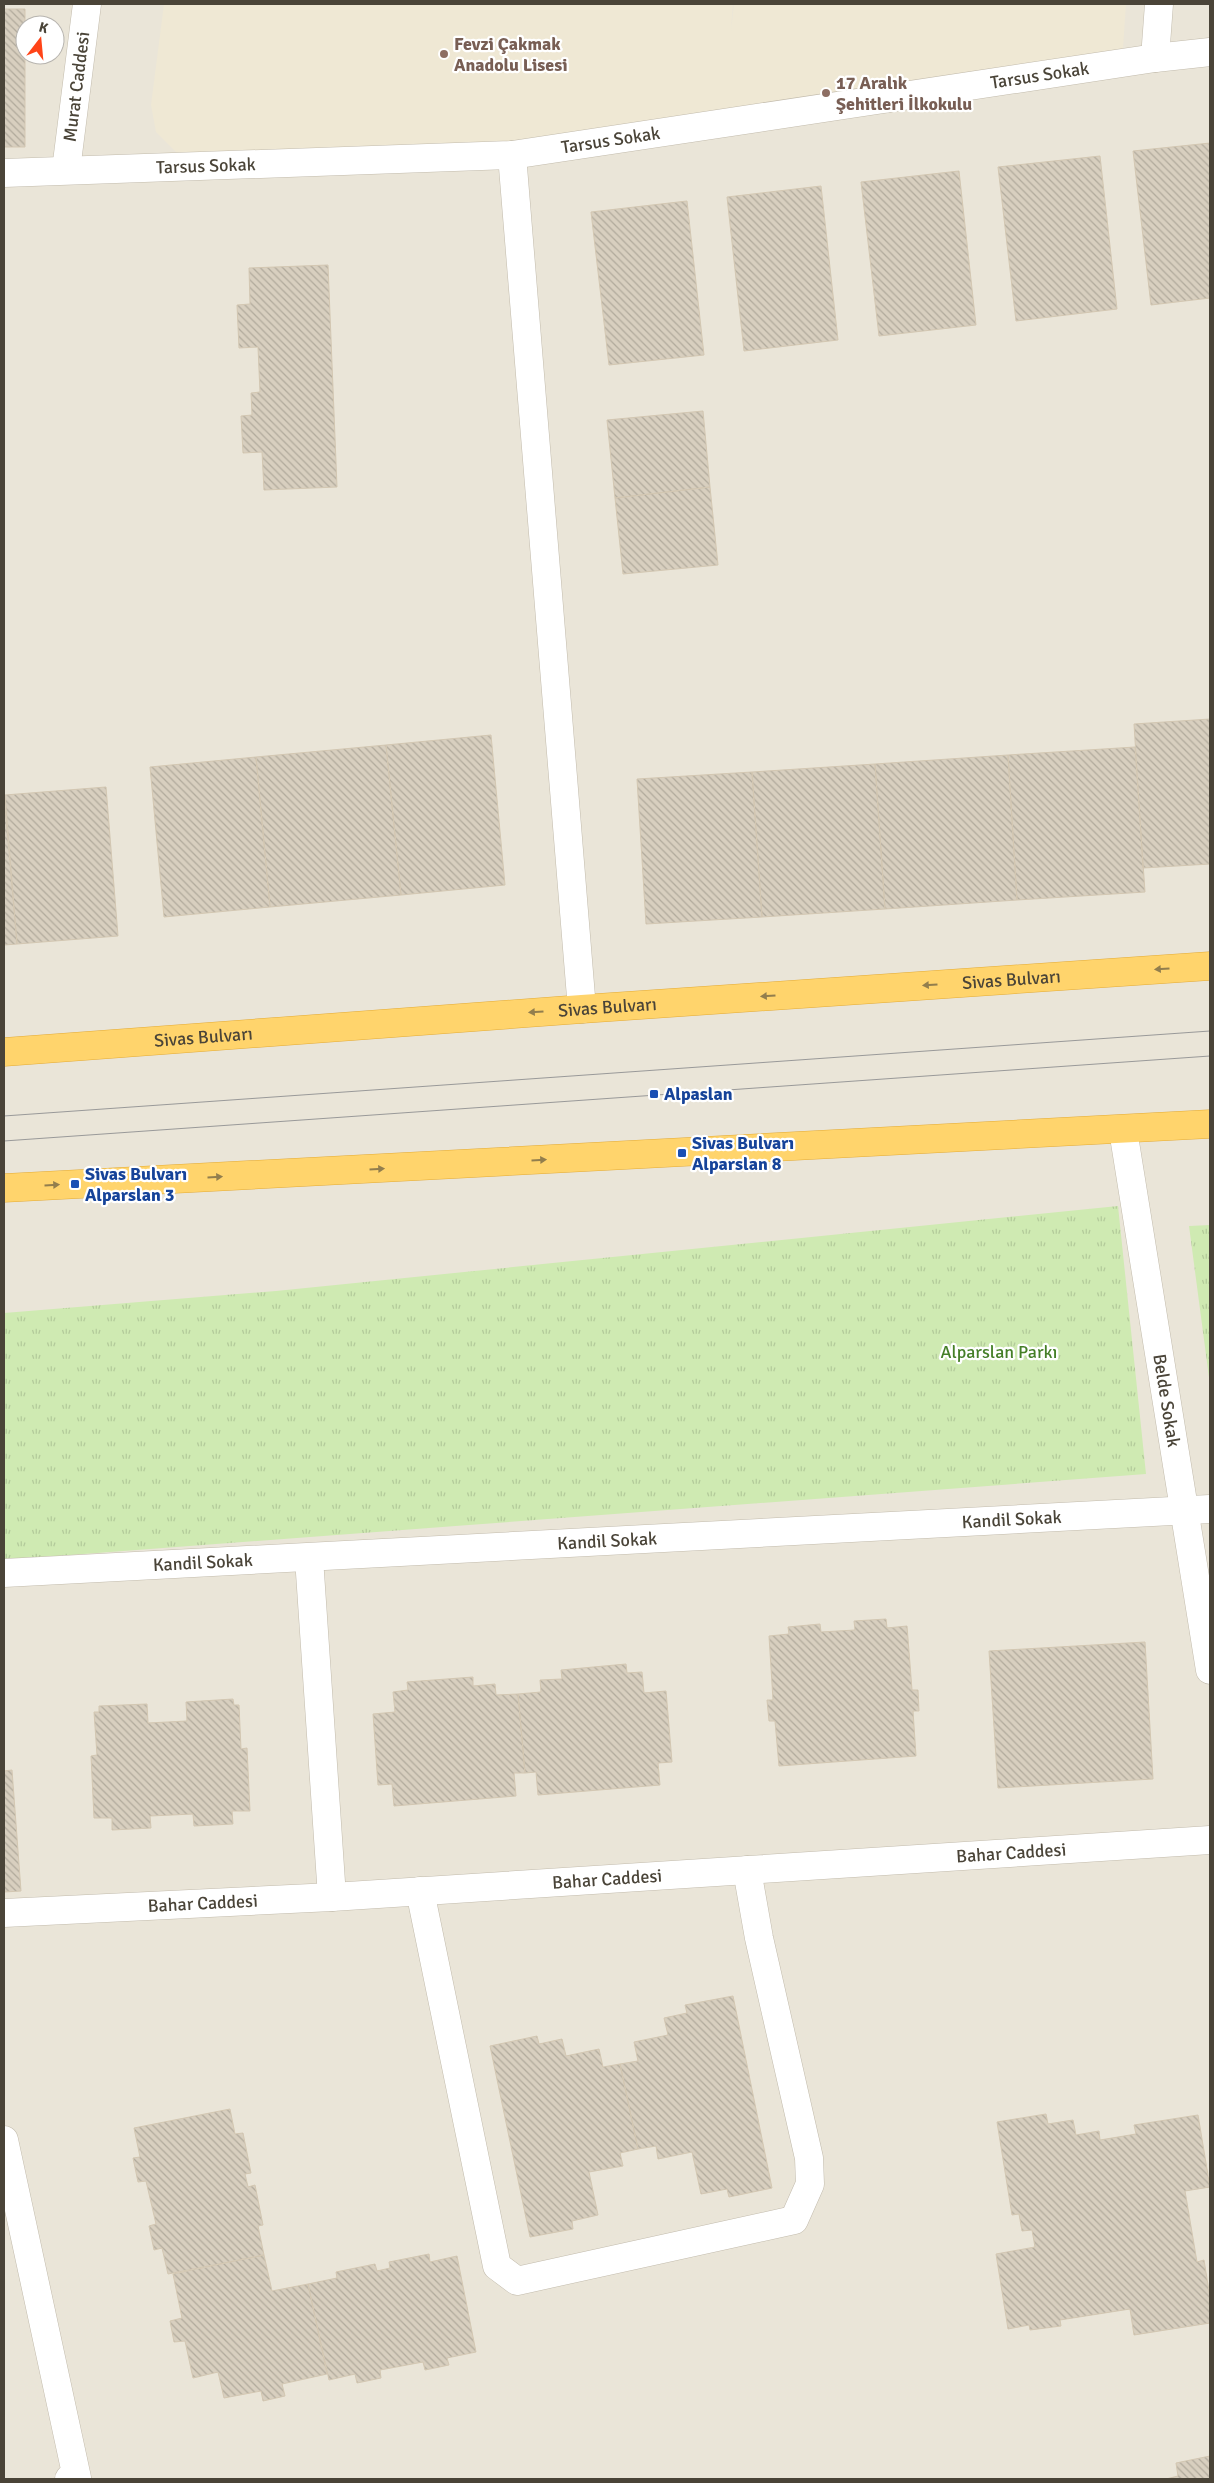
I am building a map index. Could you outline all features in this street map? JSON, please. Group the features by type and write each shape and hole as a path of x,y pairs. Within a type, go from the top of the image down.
{"highway":[{"name":"Sivas Bulvarı","path":"4,1052 582,1009 1210,966"},
{"path":"4,1188 1210,1124"}],"street":[{"name":"Murat Caddesi","path":"66,170 87,4"},
{"path":"1155,58 1159,4"},
{"name":"Tarsus Sokak","path":"4,174 66,170 512,155 1155,58 1210,52"},
{"path":"512,155 582,1009"},
{"name":"Belde Sokak","path":"1124,1130 1198,1510 1210,1670"},
{"name":"Kandil Sokak","path":"4,1573 1198,1510"},
{"path":"309,1558 332,1897"},
{"name":"Bahar Caddesi","path":"4,1913 332,1897 1210,1840"},
{"path":"420,1891 497,2266 517,2280 794,2220 810,2184 809,2158 759,1938 747,1870"},
{"path":"4,2140 77,2478 69,2479"}],"shaded area":[{"path":"4,4 1210,4 1210,2479 4,2479"},
{"name":"Fevzi Çakmak Anadolu Lisesi","path":"164,4 733,4 731,31 734,4 1126,4 1122,63 725,123 218,176 184,160 156,132 151,105"}],"green space":[{"name":"Alparslan Parkı","path":"1118,1206 1146,1474 4,1560 4,1313 276,1291"},
{"path":"1210,1225 1210,1385 1189,1226"}],"building":[{"path":"4,9 25,9 25,15 15,15 15,65 25,65 25,147 4,147"},
{"path":"1210,143 1210,298 1151,305 1133,151"},
{"path":"1100,156 1117,309 1016,321 998,167"},
{"path":"959,171 976,325 879,336 861,182"},
{"path":"821,186 838,340 744,351 727,197"},
{"path":"687,201 704,355 609,365 591,212"},
{"path":"328,265 337,487 264,490 262,452 243,453 241,416 252,415 251,393 260,392 258,347 239,348 237,305 250,304 249,268"},
{"path":"703,411 710,487 615,498 607,420"},
{"path":"710,487 718,565 623,574 615,498"},
{"path":"1210,719 1210,864 1143,868 1134,724"},
{"path":"491,735 505,885 401,895 386,745"},
{"path":"386,745 401,895 270,907 256,757"},
{"path":"1135,747 1145,892 1017,900 1008,755"},
{"path":"1008,755 1017,900 885,909 875,764"},
{"path":"256,757 270,907 164,917 150,767"},
{"path":"875,764 885,909 762,917 752,772"},
{"path":"752,772 762,917 646,924 637,779"},
{"path":"106,787 118,936 17,944 5,795"},
{"path":"4,795 17,944 4,945"},
{"path":"886,1619 887,1628 907,1626 912,1690 918,1690 919,1711 913,1711 916,1756 779,1766 775,1721 769,1721 767,1700 773,1700 769,1636 789,1634 788,1627 820,1624 821,1632 855,1630 854,1621"},
{"path":"1145,1642 1153,1779 998,1788 989,1651"},
{"path":"626,1664 627,1673 642,1672 644,1693 666,1691 672,1762 658,1763 660,1785 538,1795 536,1772 525,1773 518,1694 541,1692 540,1680 562,1679 561,1670"},
{"path":"473,1677 473,1686 495,1684 496,1695 518,1694 525,1773 514,1773 516,1796 394,1806 392,1784 378,1785 373,1714 395,1712 393,1692 408,1690 407,1682"},
{"path":"233,1699 234,1705 239,1705 241,1749 247,1748 250,1811 232,1811 233,1824 194,1826 193,1814 150,1816 151,1828 112,1830 112,1818 94,1818 91,1756 97,1755 94,1712 99,1712 99,1706 147,1704 148,1723 187,1721 186,1702"},
{"path":"12,1770 21,1891 4,1892 4,1771"},
{"path":"733,1996 772,2188 729,2197 727,2189 701,2194 692,2152 658,2159 656,2146 638,2149 620,2064 638,2061 634,2042 668,2035 664,2018 687,2013 685,2005"},
{"path":"537,2036 539,2044 562,2039 566,2056 599,2049 603,2067 620,2064 638,2149 620,2153 623,2166 589,2172 598,2215 572,2221 573,2229 530,2237 490,2046"},
{"path":"230,2109 235,2134 243,2133 251,2173 245,2174 248,2187 255,2185 263,2225 258,2226 264,2255 168,2274 162,2248 154,2250 149,2226 156,2224 146,2181 138,2182 133,2158 140,2157 134,2128"},
{"path":"1046,2114 1048,2124 1073,2120 1076,2135 1099,2131 1100,2140 1136,2134 1134,2125 1198,2115 1210,2187 1185,2191 1197,2262 1204,2260 1210,2297 1210,2323 1134,2335 1130,2309 1060,2320 1061,2326 1030,2330 1029,2325 1008,2329 996,2254 1035,2247 1032,2230 1022,2231 1019,2214 1012,2215 997,2122"},
{"path":"429,2254 430,2262 457,2256 476,2352 447,2358 449,2365 425,2370 423,2362 380,2370 381,2378 357,2383 355,2374 329,2380 308,2284 337,2278 336,2272 375,2264 377,2271 390,2268 389,2262"},
{"path":"264,2255 272,2291 308,2284 327,2374 282,2384 285,2396 263,2401 261,2391 224,2398 218,2372 193,2378 185,2341 174,2342 170,2321 182,2318 173,2274"},
{"path":"1210,2456 1210,2479 1166,2479 1178,2476 1176,2463"}],"tram line":[{"path":"4,1116 1210,1031"},
{"path":"4,1141 1210,1056"}],"place":[{"name":"Fevzi Çakmak Anadolu Lisesi","path":"444,54"},
{"name":"17 Aralık Şehitleri İlkokulu","path":"826,93"},
{"name":"Alpaslan","path":"654,1094"},
{"name":"Sivas Bulvarı Alparslan 8","path":"682,1153"},
{"name":"Sivas Bulvarı Alparslan 3","path":"75,1184"}]}
